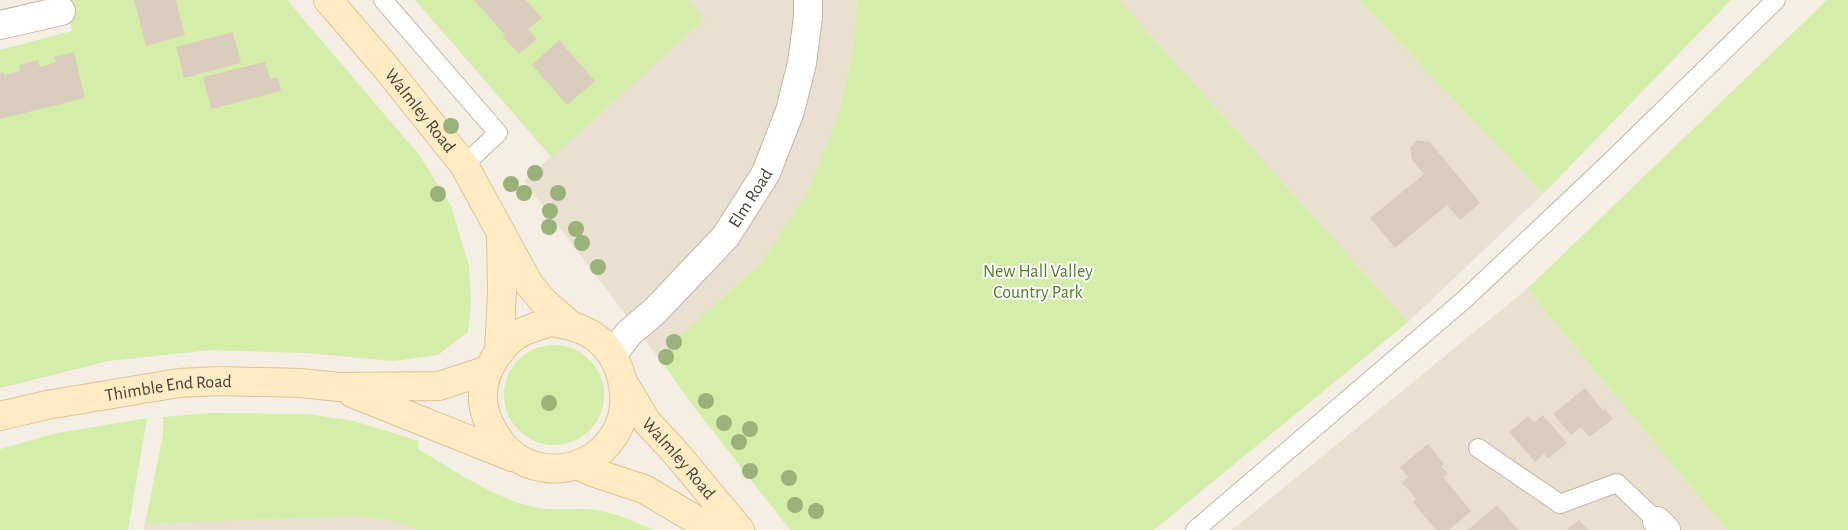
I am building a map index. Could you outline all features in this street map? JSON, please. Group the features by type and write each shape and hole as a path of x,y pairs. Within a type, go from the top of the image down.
{"main road":[{"name":"Walmley Road","path":"328,0 388,70 464,165 529,284 544,302 569,324"},
{"name":"Walmley Road","path":"493,361 502,292 501,230"},
{"path":"550,322 569,324 598,339 612,354 623,382 623,415 614,436 601,452 578,465 566,469 550,470 534,467 520,461 504,447 493,432 484,411 482,389 493,361 514,336 550,322"},
{"name":"Thimble End Road","path":"0,416 47,405 179,383 219,380 339,388 439,386 493,361"},
{"name":"Walmley Road","path":"623,382 648,422 740,530"},
{"name":"Thimble End Road","path":"339,388 520,461"},
{"path":"578,465 595,473 644,489 713,530"}],"street":[{"name":"Elm Road","path":"612,354 629,334 655,311 726,236 766,173 790,112 802,63 808,17 808,0"},
{"path":"13,15 61,11"}],"lane":[{"path":"383,0 498,133 464,165"},
{"path":"1195,530 1465,299 1608,164 1776,0"},
{"path":"1478,448 1560,504 1617,483 1662,525"}],"shaded area":[{"path":"415,0 857,0 853,51 838,118 806,195 761,263 680,336 664,365 524,181 551,157"},
{"path":"1119,0 1359,0 1543,194 1408,322"},
{"path":"1527,289 1727,530 1232,530"},
{"path":"356,516 393,521 418,530 144,530 145,524"}],"green space":[{"path":"65,0 287,0 420,156 451,206 469,266 471,303 468,332 438,355 394,361 304,353 211,350 108,361 0,388 0,50 72,31"},
{"path":"415,0 688,0 705,19 552,157"},
{"name":"New Hall Valley Country Park","path":"857,0 1119,0 1408,322 1154,530 790,530 691,403 664,365 680,336 761,263 806,195 838,117 853,51"},
{"path":"1359,0 1731,0 1543,194"},
{"path":"1827,0 1848,0 1848,530 1727,530 1527,289"},
{"path":"554,345 573,349 590,359 600,376 604,395 600,414 590,431 573,441 554,445 535,441 518,431 508,414 504,395 508,376 518,359 535,349"},
{"path":"211,413 308,414 354,421 419,441 418,449 474,482 519,503 542,508 603,511 654,530 418,530 393,521 356,516 145,524 163,435 163,417"},
{"path":"147,418 128,530 0,530 0,449 57,433"}],"building":[{"path":"134,0 176,0 185,35 146,46"},
{"path":"474,0 526,0 542,18 528,29 537,39 519,54"},
{"path":"233,32 241,63 184,78 176,47"},
{"path":"559,40 595,81 567,105 532,65"},
{"path":"74,52 85,98 0,119 0,73 4,72 5,75 20,71 19,65 38,60 40,67 56,62 54,57"},
{"path":"265,62 270,79 278,77 281,91 211,109 203,77"},
{"path":"1417,140 1430,142 1480,203 1460,220 1447,205 1395,248 1370,218 1424,174 1412,160 1410,148"},
{"path":"1585,388 1603,411 1605,409 1613,419 1589,437 1581,427 1571,435 1553,414"},
{"path":"1543,415 1567,443 1548,459 1544,454 1535,462 1509,432 1528,416 1534,422"},
{"path":"1428,444 1444,464 1441,466 1448,474 1443,477 1471,511 1449,530 1436,530 1413,502 1416,499 1402,482 1408,477 1400,467"},
{"path":"1497,505 1518,530 1468,530"},
{"path":"1579,520 1588,530 1567,530"}]}
